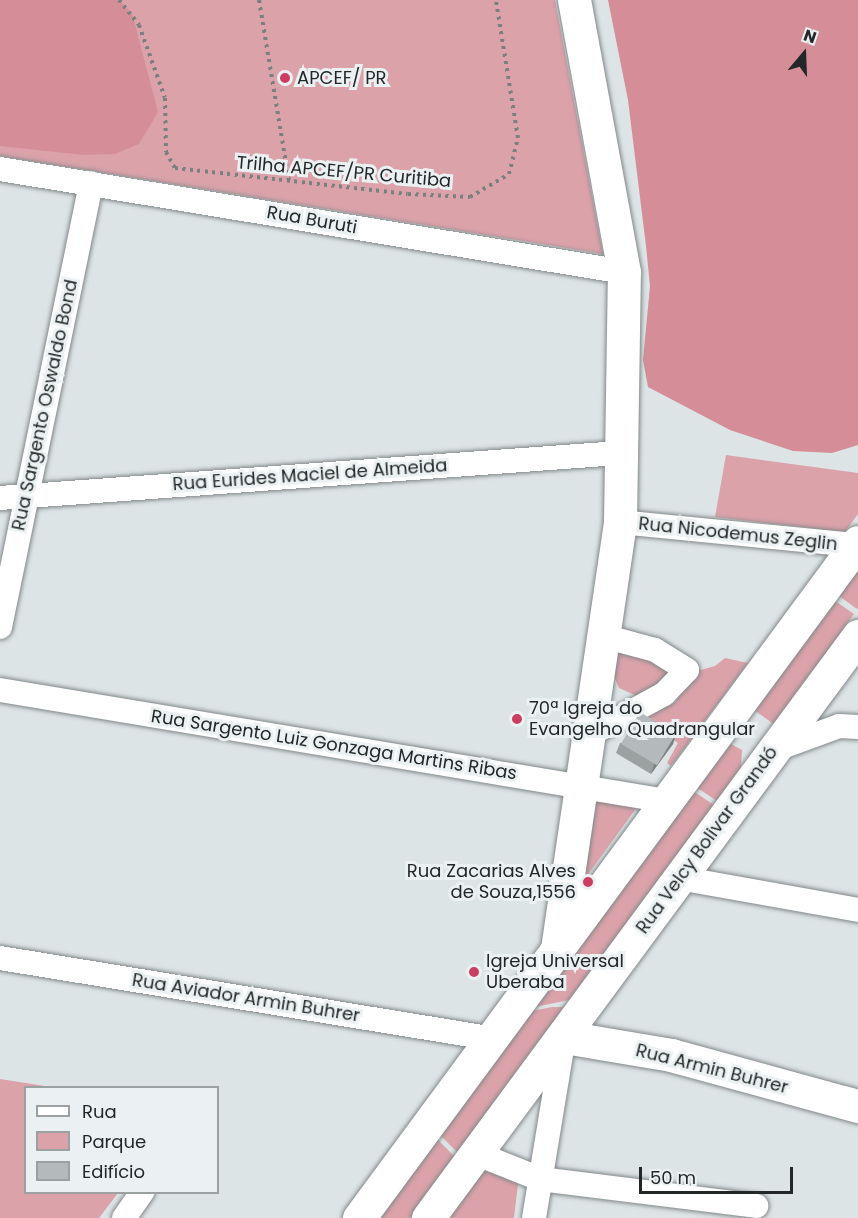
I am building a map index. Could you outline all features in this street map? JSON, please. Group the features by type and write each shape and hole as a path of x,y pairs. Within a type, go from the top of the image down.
{"main road":[{"path":"557,949 579,786 620,522 624,272 574,0"},
{"path":"359,1218 857,544"},
{"name":"Rua Velcy Bolivar Grandó","path":"428,1218 564,1038 763,760 812,700 858,636"},
{"path":"722,726 745,723 760,733 763,742 763,760"},
{"name":"Rua Armin Buhrer","path":"564,1038 671,1055 858,1106"}],"street":[{"name":"Rua Buruti","path":"0,169 624,272"},
{"name":"Rua Sargento Oswaldo Bond","path":"0,627 25,496 91,183"},
{"name":"Rua Eurides Maciel de Almeida","path":"0,498 620,453"},
{"name":"Rua Nicodemus Zeglin","path":"620,522 857,544"},
{"path":"587,736 664,694 687,670 655,650 603,636"},
{"name":"Rua Sargento Luiz Gonzaga Martins Ribas","path":"0,690 667,801"},
{"path":"812,700 848,727"},
{"path":"763,760 848,727"},
{"path":"679,878 858,910"},
{"name":"Rua Aviador Armin Buhrer","path":"0,958 491,1038"},
{"path":"534,1218 564,1038"},
{"path":"475,1153 540,1179 756,1206"},
{"path":"124,1218 141,1194"}],"path":[{"name":"Trilha APCEF/PR Curitiba","path":"119,0 139,26 165,99 166,152 175,168 470,197 509,174 518,138 496,0"},
{"path":"260,0 289,181"}],"green space":[{"name":"APCEF/ PR","path":"0,0 555,0 603,254 0,156"},
{"path":"726,455 858,473 858,514 845,532 715,517"},
{"path":"858,562 858,608 857,609 835,593"},
{"path":"831,598 854,614 776,725 753,709"},
{"path":"615,642 672,667 665,682 639,697 619,688 611,669"},
{"path":"725,658 748,663 671,766 667,763 678,743 640,719 675,702 697,671 715,666"},
{"path":"729,743 742,750 741,767 717,801 693,785"},
{"path":"690,789 714,805 569,1000 535,1007"},
{"path":"593,800 640,803 573,895"},
{"path":"564,1007 458,1153 438,1133 527,1012"},
{"path":"0,1079 45,1086 24,1086 24,1194 117,1194 99,1218 0,1218"},
{"path":"435,1137 455,1157 410,1218 375,1218"},
{"path":"477,1167 489,1167 518,1184 514,1218 439,1218"}],"shaded area":[{"path":"0,0 118,0 132,13 158,112 139,144 115,154 84,155 0,146"},
{"path":"608,0 858,0 858,445 832,453 793,451 730,430 648,387 643,360 650,286 646,246 628,100"}],"building":[{"path":"640,712 676,734 657,765 621,744"}],"place":[{"name":"APCEF/ PR","path":"285,78"},
{"name":"70ª Igreja do Evangelho Quadrangular","path":"517,719"},
{"name":"Rua Zacarias Alves de Souza,1556","path":"588,882"},
{"name":"Igreja Universal Uberaba","path":"474,972"}]}
